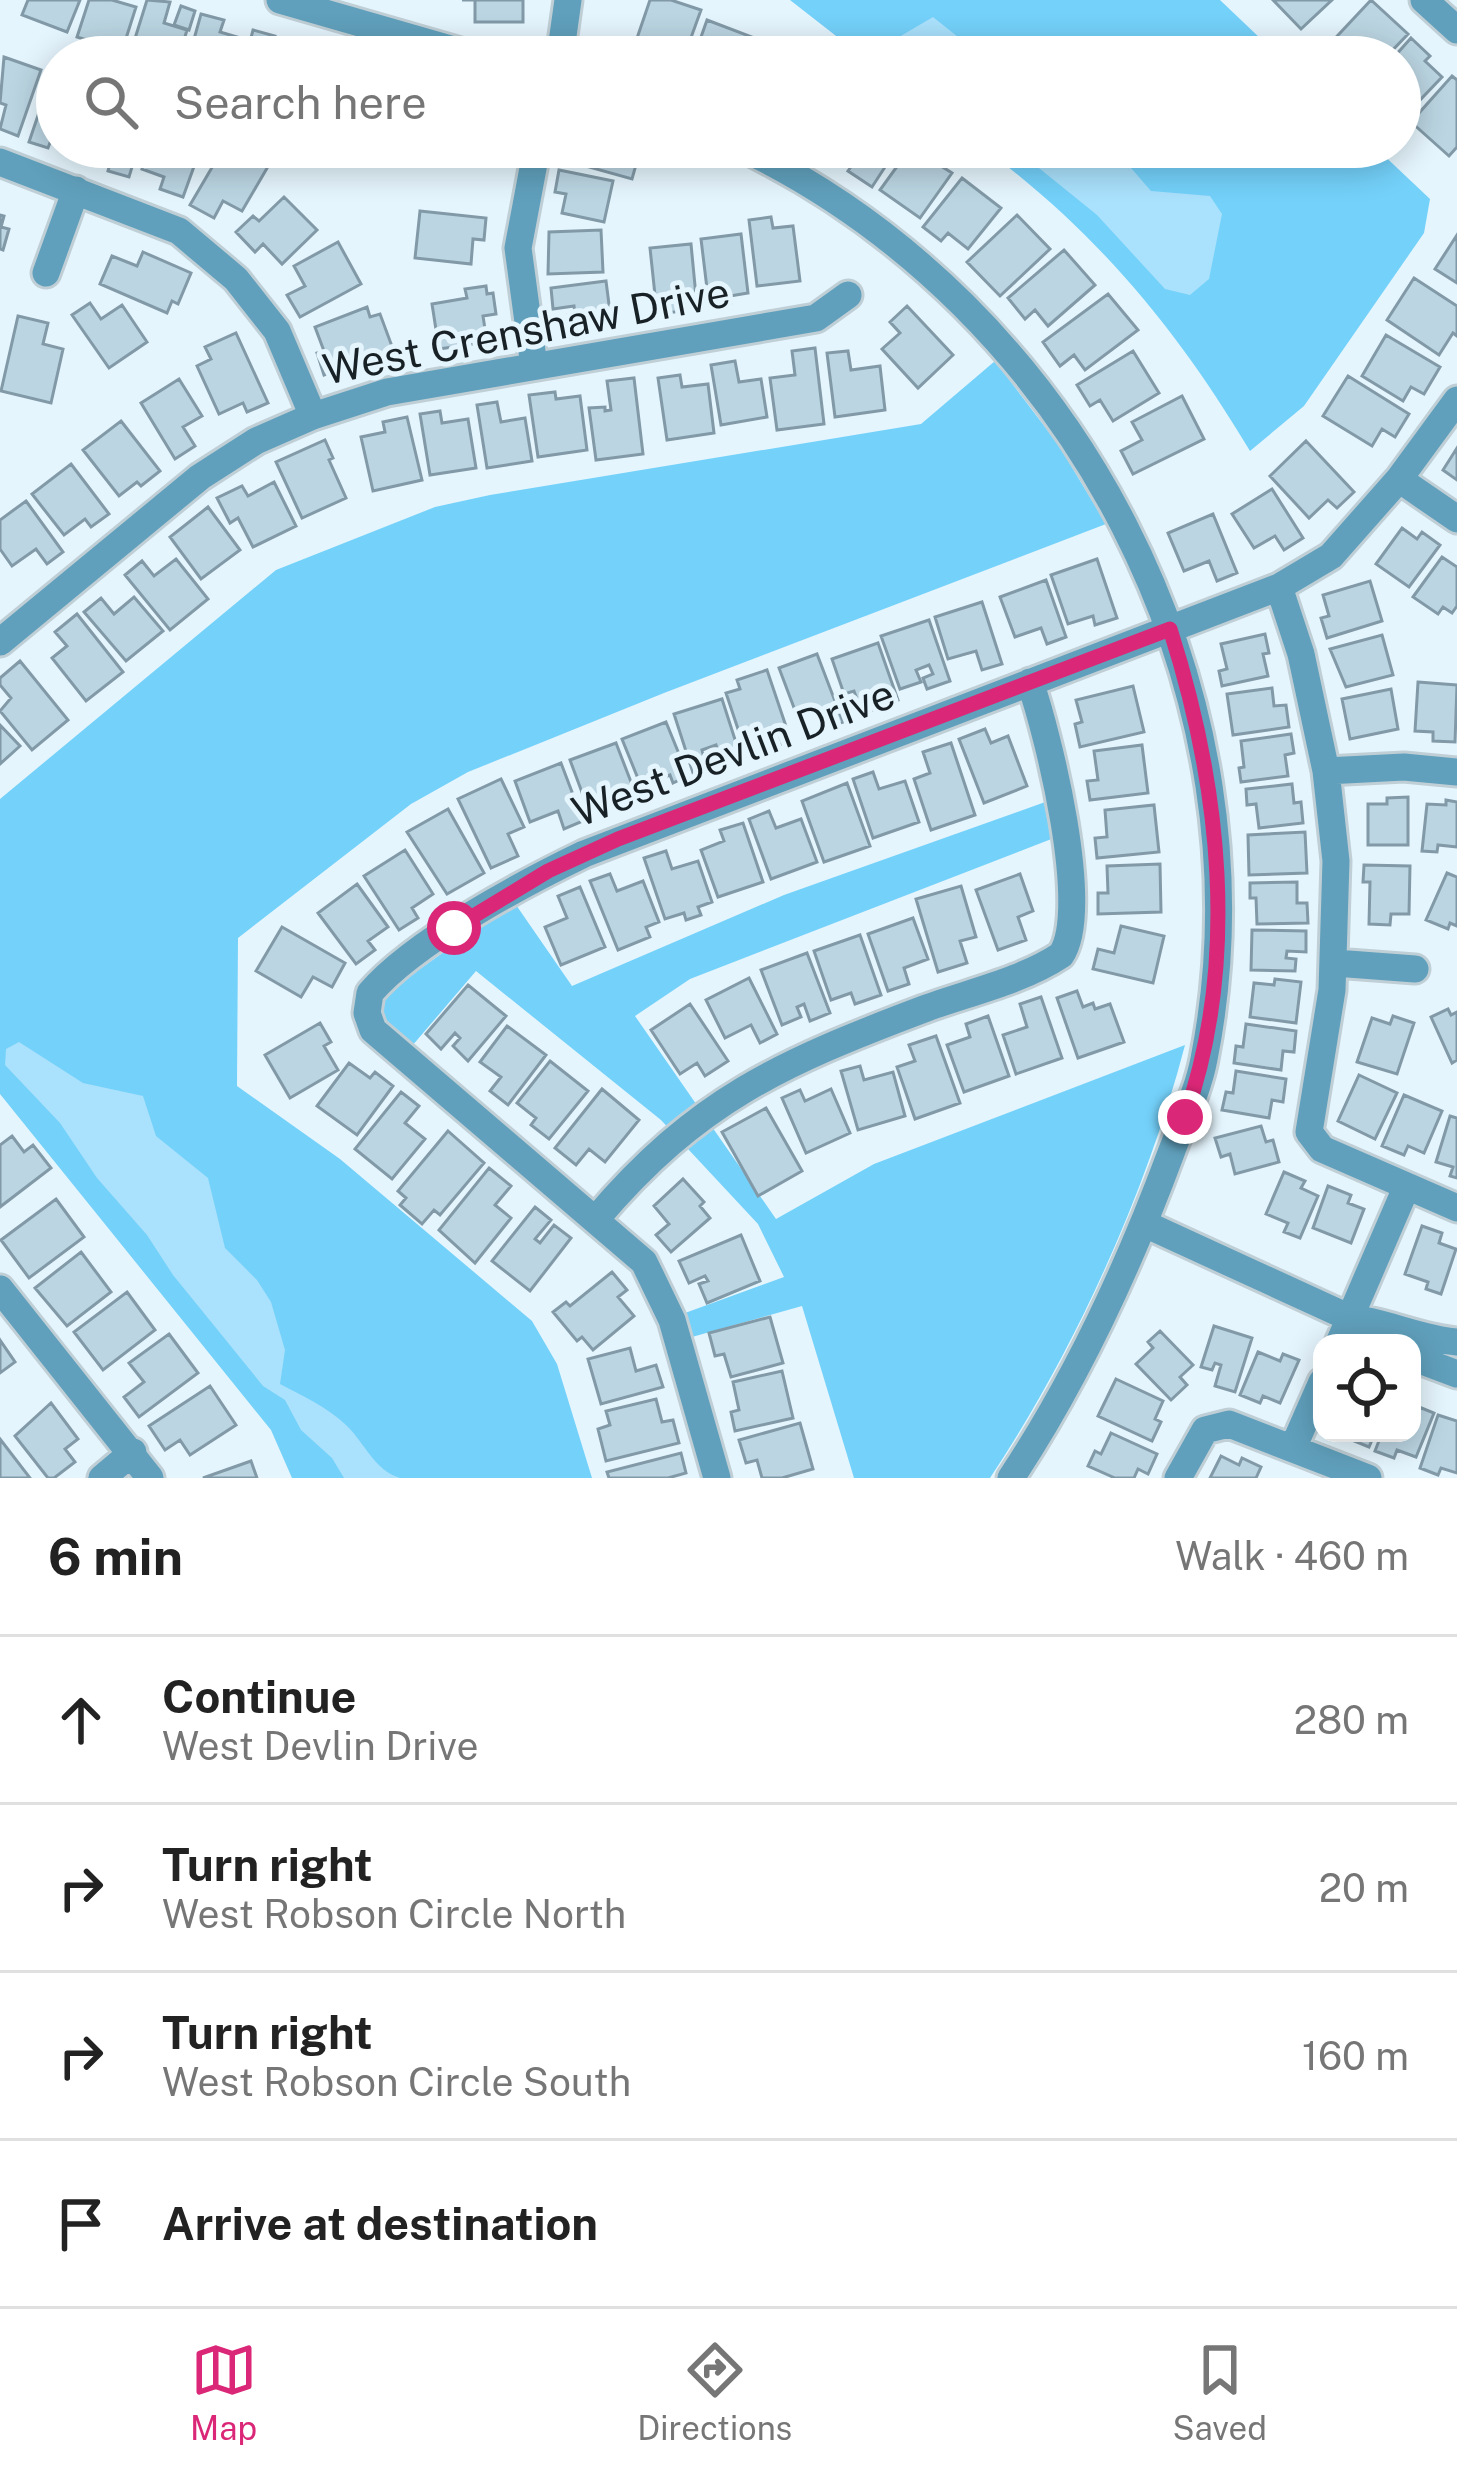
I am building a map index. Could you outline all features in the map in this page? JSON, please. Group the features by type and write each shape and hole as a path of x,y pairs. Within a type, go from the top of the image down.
{"street":[{"path":"280,0 405,36"},
{"path":"563,36 568,0"},
{"path":"1430,2 1457,30"},
{"path":"0,162 179,231 236,279 277,331 313,416"},
{"path":"533,168 518,248 534,366"},
{"path":"778,168 890,240 998,341 1059,417 1112,500 1170,629 1189,688 1212,808 1217,856 1212,1011 1203,1065 1145,1224 1079,1365 1011,1478"},
{"path":"46,273 76,190"},
{"name":"West Crenshaw Drive","path":"5,627 200,477 256,441 313,416 387,392 816,318 848,295"},
{"name":"West Devlin Drive","path":"596,1219 373,1030 367,1013 374,988 485,908 548,871 618,839 1279,587 1330,556 1399,479 1457,400"},
{"path":"1399,479 1457,519"},
{"path":"1279,587 1301,654 1326,771 1337,874 1335,962 1310,1115 1311,1139 1322,1149 1457,1208"},
{"path":"717,1478 672,1320 644,1262 596,1219 667,1142 745,1086 826,1046 1060,955 1069,936 1064,822 1030,682"},
{"path":"1326,771 1404,767 1457,772"},
{"path":"1335,962 1415,969"},
{"path":"1345,1330 1406,1188"},
{"path":"1145,1224 1345,1330 1380,1321 1451,1344"},
{"path":"0,1289 151,1478"},
{"path":"1421,1360 1457,1374"},
{"path":"1292,1448 1313,1402"},
{"path":"1178,1478 1205,1430 1219,1424 1237,1426 1368,1478"},
{"path":"102,1478 133,1453"}],"shaded area":[{"path":"790,0 1220,0 1258,36 836,36"},
{"path":"933,17 957,36 901,36"},
{"path":"1010,168 1397,168 1430,199 1424,233 1304,406 1250,451 1194,364 1132,285"},
{"path":"1039,168 1131,168 1151,191 1210,196 1222,214 1209,279 1190,295 1165,289 1097,215"},
{"path":"995,361 1058,444 1106,524 468,772 411,804 238,938 237,1086 340,1159 532,1321 557,1364 592,1478 292,1478 271,1430 0,1094 0,799 276,570 435,507 921,424"},
{"path":"1048,801 1054,838 690,979 635,1016 776,1219 874,1164 1185,1045 1150,1157 1105,1269 1051,1378 990,1478 854,1478 802,1306 692,1337 685,1313 784,1277 758,1224 661,1120 476,971 412,1046 380,1018 385,994 514,902 572,986 784,895"},
{"path":"19,1042 83,1083 143,1096 156,1136 208,1178 225,1248 257,1280 271,1302 285,1350 280,1384 339,1419 376,1462 400,1478 344,1478 332,1458 301,1430 285,1400 263,1386 97,1178 60,1123 5,1065 6,1049"}],"building":[{"path":"28,0 80,0 67,32 22,15"},
{"path":"89,0 136,7 127,36 77,36"},
{"path":"147,0 170,2 164,23 187,30 185,36 136,36"},
{"path":"475,0 523,0 523,22 475,22"},
{"path":"650,0 671,0 701,10 692,36 638,36"},
{"path":"1273,0 1332,0 1301,29"},
{"path":"1371,0 1408,34 1406,36 1337,36"},
{"path":"181,6 195,11 189,30 174,25"},
{"path":"201,14 224,20 220,32 234,36 195,36"},
{"path":"707,20 749,36 701,36"},
{"path":"1421,47 1430,56 1425,61 1442,77 1421,99"},
{"path":"4,57 36,68 36,84 18,136 0,129 6,105 0,103"},
{"path":"1452,76 1457,80 1457,147 1449,156 1421,131 1421,111"},
{"path":"109,168 132,168 129,177"},
{"path":"193,168 183,197 160,189 164,177 142,169"},
{"path":"212,168 267,168 242,211 223,201 214,218 190,205"},
{"path":"593,168 635,168 632,179"},
{"path":"850,168 884,168 872,187 848,171"},
{"path":"896,168 944,168 952,173 920,218 880,190"},
{"path":"559,170 613,181 604,222 562,213 566,194 555,192"},
{"path":"962,178 1001,208 968,249 948,233 941,241 923,227"},
{"path":"284,197 317,230 282,264 263,244 255,252 236,232 253,216 259,221"},
{"path":"420,211 486,218 484,240 473,239 471,264 415,258"},
{"path":"0,215 4,216 1,227 9,229 3,250 0,249"},
{"path":"1017,215 1050,249 1000,296 967,262"},
{"path":"771,217 773,228 793,226 800,281 757,286 749,220"},
{"path":"601,230 603,272 548,274 549,232"},
{"path":"741,234 748,293 730,296 731,303 709,305 701,239"},
{"path":"1457,235 1457,283 1435,269"},
{"path":"338,242 361,284 300,317 287,295 305,286 294,266"},
{"path":"691,244 696,296 681,297 683,311 657,314 650,248"},
{"path":"1064,250 1095,285 1048,326 1035,310 1025,319 1008,298"},
{"path":"143,252 191,273 178,304 172,301 167,313 100,284 112,256 137,266"},
{"path":"1414,278 1457,306 1457,336 1453,333 1439,355 1387,320"},
{"path":"606,281 611,320 570,325 568,315 575,314 574,306 553,309 551,288"},
{"path":"486,286 487,294 493,293 496,314 483,316 487,342 439,349 432,304 467,298 465,289"},
{"path":"1108,294 1138,330 1085,370 1074,355 1060,366 1043,342"},
{"path":"90,303 101,319 122,305 147,342 109,368 72,315"},
{"path":"907,306 953,355 918,388 882,349 900,333 890,322"},
{"path":"367,307 370,317 380,314 393,349 324,375 317,353 324,351 315,327"},
{"path":"18,316 48,323 43,344 63,349 51,403 1,391"},
{"path":"236,333 268,403 247,412 243,403 219,414 197,366 211,359 205,347"},
{"path":"1386,335 1440,367 1424,394 1411,387 1403,401 1362,376"},
{"path":"815,348 824,424 777,430 770,378 795,375 792,351"},
{"path":"848,351 851,370 880,366 885,410 835,417 827,353"},
{"path":"1133,351 1159,393 1113,421 1100,400 1090,406 1077,385"},
{"path":"735,361 739,382 761,379 767,417 721,425 711,365"},
{"path":"680,375 682,387 708,384 714,433 667,440 658,378"},
{"path":"1348,376 1409,414 1395,437 1382,429 1372,446 1323,416"},
{"path":"634,378 643,454 596,460 589,408 611,410 607,381"},
{"path":"179,379 202,416 183,427 195,446 175,459 141,403"},
{"path":"555,392 556,399 580,396 587,450 538,457 529,395"},
{"path":"1182,396 1204,439 1133,474 1121,451 1142,440 1132,422"},
{"path":"497,402 501,422 525,418 532,461 487,468 477,405"},
{"path":"440,411 442,423 468,419 476,468 430,475 420,414"},
{"path":"407,417 422,480 373,491 361,437 385,432 383,422"},
{"path":"121,421 160,471 119,496 83,450"},
{"path":"325,440 346,498 302,518 276,462"},
{"path":"1306,441 1354,492 1337,508 1328,500 1309,518 1270,476"},
{"path":"1457,448 1457,480 1443,470"},
{"path":"71,464 109,514 91,527 85,519 64,535 32,494"},
{"path":"274,482 296,526 253,547 238,518 230,523 217,498 242,486 248,496"},
{"path":"1272,489 1303,538 1284,550 1275,536 1254,548 1232,514"},
{"path":"26,501 63,552 47,564 36,549 12,566 0,549 0,520"},
{"path":"208,507 240,550 201,579 170,537"},
{"path":"1213,514 1237,573 1217,581 1209,561 1184,571 1168,533"},
{"path":"1402,528 1417,539 1422,532 1440,545 1409,587 1376,564"},
{"path":"1442,557 1457,567 1457,606 1452,613 1443,607 1438,614 1413,597"},
{"path":"176,559 208,599 170,630 125,575 142,561 154,576"},
{"path":"1097,559 1117,618 1095,625 1093,616 1068,624 1051,575"},
{"path":"1046,580 1066,637 1047,644 1041,628 1015,637 1000,597"},
{"path":"1370,581 1382,621 1327,638 1321,618 1329,616 1323,595"},
{"path":"134,597 163,631 126,661 84,612 101,598 114,614"},
{"path":"982,602 1002,664 982,670 976,651 948,659 935,617"},
{"path":"77,614 123,672 86,701 52,658 67,646 55,632"},
{"path":"929,620 950,681 927,689 923,678 933,674 929,665 916,670 921,682 900,689 881,636"},
{"path":"1265,634 1268,676 1222,686 1219,671 1227,669 1221,644"},
{"path":"1382,635 1393,675 1346,687 1330,649"},
{"path":"878,643 898,700 884,705 878,690 867,694 873,710 862,713 854,691 844,694 832,659"},
{"path":"817,654 843,722 823,729 815,706 796,713 779,668"},
{"path":"20,661 68,720 32,750 0,711 11,698 0,678"},
{"path":"767,670 791,741 747,756 726,693 740,689 737,680"},
{"path":"1418,682 1457,685 1455,742 1433,741 1433,732 1415,731"},
{"path":"1133,686 1144,732 1080,747 1075,724 1082,722 1076,700"},
{"path":"1272,688 1274,706 1286,705 1289,727 1233,735 1227,694"},
{"path":"1391,689 1398,729 1350,739 1342,699"},
{"path":"722,699 739,752 720,758 716,745 702,750 705,761 717,757 720,768 694,776 674,714"},
{"path":"666,722 688,776 673,783 670,775 641,786 622,739"},
{"path":"0,725 20,746 0,764"},
{"path":"985,729 991,743 1008,736 1027,786 984,803 959,739"},
{"path":"1291,734 1294,753 1285,755 1288,776 1241,782 1241,741"},
{"path":"616,743 636,795 590,814 570,760"},
{"path":"951,743 975,815 931,830 914,779 930,773 923,752"},
{"path":"1142,745 1148,793 1090,800 1087,781 1098,780 1094,751"},
{"path":"561,763 583,821 564,829 558,811 530,822 515,781"},
{"path":"873,772 879,789 905,781 919,822 873,838 853,779"},
{"path":"501,779 524,827 508,834 518,856 491,868 458,799"},
{"path":"847,783 870,846 824,862 802,801"},
{"path":"1292,784 1294,803 1301,802 1303,823 1259,828 1256,804 1247,805 1246,789"},
{"path":"1408,797 1408,845 1368,845 1368,804"},
{"path":"1446,800 1457,802 1457,847 1438,845 1437,852 1422,851 1427,804 1446,805"},
{"path":"1154,805 1159,852 1097,858 1095,838 1107,837 1105,810"},
{"path":"448,809 484,873 447,894 407,832"},
{"path":"769,811 776,828 801,819 817,862 771,879 749,819"},
{"path":"743,823 763,882 718,897 701,850 724,841 720,830"},
{"path":"1305,832 1307,873 1249,875 1248,835"},
{"path":"405,850 433,894 412,908 418,918 399,930 364,876"},
{"path":"666,851 672,869 698,861 712,902 698,907 701,915 686,920 684,913 665,919 644,858"},
{"path":"1160,864 1161,912 1098,914 1098,893 1108,893 1107,866"},
{"path":"1364,865 1410,866 1409,914 1391,914 1390,925 1369,924 1370,882 1363,882"},
{"path":"1447,873 1457,877 1457,926 1450,923 1448,929 1426,920"},
{"path":"610,874 617,891 643,881 659,922 646,927 650,937 618,950 590,881"},
{"path":"1020,874 1033,911 1018,917 1026,940 998,950 976,890"},
{"path":"1297,882 1297,903 1307,903 1308,923 1257,924 1250,883"},
{"path":"357,884 388,927 368,941 375,950 356,964 318,913"},
{"path":"961,886 976,937 960,941 967,963 938,972 916,899"},
{"path":"580,887 605,947 561,965 545,927 567,918 558,896"},
{"path":"913,918 928,959 904,968 909,984 888,991 868,934"},
{"path":"1121,926 1164,936 1153,983 1093,969 1098,949 1114,953"},
{"path":"282,927 345,963 332,987 313,977 301,997 256,971"},
{"path":"1252,930 1306,931 1306,952 1287,951 1286,958 1296,959 1295,971 1251,970"},
{"path":"860,935 881,995 855,1004 851,993 831,1000 814,951"},
{"path":"807,953 830,1013 810,1021 804,1004 797,1007 801,1017 782,1025 761,970"},
{"path":"749,978 777,1034 760,1043 751,1025 725,1038 706,1000"},
{"path":"1275,979 1301,982 1296,1023 1250,1017 1254,983 1274,985"},
{"path":"468,985 506,1016 468,1061 453,1046 460,1038 455,1033 441,1049 426,1034"},
{"path":"1077,991 1083,1007 1110,1004 1124,1042 1078,1058 1057,998"},
{"path":"1041,997 1062,1058 1016,1074 1003,1035 1027,1027 1020,1004"},
{"path":"690,1004 728,1061 705,1076 697,1063 680,1074 651,1030"},
{"path":"1448,1009 1451,1015 1457,1012 1457,1060 1452,1063 1431,1017"},
{"path":"988,1016 1009,1076 964,1092 947,1045 970,1037 966,1024"},
{"path":"1393,1016 1414,1023 1397,1074 1357,1062 1372,1018 1390,1024"},
{"path":"320,1023 331,1042 324,1046 338,1070 290,1098 265,1055"},
{"path":"1246,1024 1296,1031 1294,1052 1283,1051 1281,1070 1234,1063 1236,1046 1243,1047"},
{"path":"507,1026 546,1055 508,1105 490,1091 501,1077 480,1062"},
{"path":"936,1036 960,1103 915,1119 897,1067 915,1061 909,1045"},
{"path":"550,1061 588,1091 549,1139 531,1125 536,1118 517,1103"},
{"path":"349,1063 370,1078 375,1072 393,1086 357,1135 317,1106"},
{"path":"860,1066 864,1080 893,1072 905,1116 858,1130 841,1071"},
{"path":"1236,1071 1286,1079 1283,1102 1272,1100 1269,1118 1222,1110 1226,1092 1233,1093"},
{"path":"1359,1075 1397,1093 1375,1139 1338,1121"},
{"path":"602,1089 639,1120 605,1162 589,1149 576,1165 555,1148"},
{"path":"831,1089 850,1133 806,1153 782,1098 800,1090 805,1101"},
{"path":"401,1092 419,1106 405,1123 425,1139 392,1179 355,1149"},
{"path":"1404,1095 1442,1111 1424,1153 1408,1146 1404,1155 1382,1146"},
{"path":"766,1108 802,1171 758,1196 722,1132"},
{"path":"1450,1116 1457,1118 1457,1178 1450,1176 1453,1167 1436,1162"},
{"path":"1261,1126 1266,1142 1273,1140 1279,1162 1235,1174 1230,1154 1221,1157 1215,1138"},
{"path":"448,1131 484,1163 440,1215 434,1210 422,1224 400,1205 406,1198 398,1191"},
{"path":"12,1136 24,1152 33,1145 51,1168 0,1207 0,1145"},
{"path":"489,1168 511,1186 495,1205 511,1218 475,1263 439,1230"},
{"path":"1284,1172 1305,1181 1301,1188 1318,1196 1300,1238 1284,1232 1288,1223 1266,1214"},
{"path":"683,1179 704,1202 700,1206 710,1218 671,1252 656,1235 669,1224 654,1206"},
{"path":"1328,1186 1351,1195 1348,1203 1364,1209 1351,1243 1313,1228"},
{"path":"56,1199 84,1237 29,1278 1,1240"},
{"path":"535,1207 551,1220 535,1239 540,1243 554,1225 571,1238 530,1291 492,1261"},
{"path":"1422,1226 1442,1233 1439,1243 1456,1249 1441,1294 1426,1289 1428,1282 1405,1274"},
{"path":"741,1235 760,1281 707,1303 699,1284 708,1281 705,1276 689,1283 679,1261"},
{"path":"81,1252 111,1292 67,1326 35,1288"},
{"path":"612,1272 627,1290 618,1297 634,1316 593,1350 582,1337 577,1341 553,1312 566,1302 570,1306"},
{"path":"127,1292 155,1330 103,1370 74,1332"},
{"path":"770,1317 783,1363 731,1377 724,1354 715,1356 709,1333"},
{"path":"1214,1326 1252,1338 1235,1392 1215,1386 1221,1365 1215,1363 1212,1370 1201,1367"},
{"path":"1160,1331 1193,1365 1180,1377 1187,1385 1171,1400 1136,1364 1153,1348 1148,1342"},
{"path":"169,1334 198,1373 139,1417 124,1397 144,1382 129,1363"},
{"path":"0,1340 15,1362 0,1373"},
{"path":"630,1348 636,1371 656,1365 663,1387 601,1404 588,1359"},
{"path":"1258,1352 1280,1361 1283,1354 1299,1360 1280,1403 1263,1396 1260,1403 1240,1395"},
{"path":"782,1371 793,1418 735,1431 731,1412 739,1410 733,1382"},
{"path":"1116,1379 1163,1401 1155,1419 1161,1422 1152,1441 1098,1416"},
{"path":"210,1386 236,1425 190,1455 180,1440 165,1450 149,1426"},
{"path":"656,1399 662,1422 673,1420 679,1443 606,1461 598,1429 610,1425 606,1411"},
{"path":"51,1403 78,1439 65,1449 75,1462 48,1478 15,1436"},
{"path":"1421,1408 1434,1413 1416,1457 1397,1450 1394,1458 1375,1451 1378,1442 1421,1442"},
{"path":"1438,1415 1457,1421 1457,1473 1441,1468 1438,1475 1420,1468"},
{"path":"800,1423 813,1469 762,1478 757,1460 746,1463 739,1440"},
{"path":"1111,1433 1157,1454 1148,1474 1138,1469 1134,1478 1115,1478 1088,1466 1095,1451 1101,1454"},
{"path":"0,1439 30,1478 0,1478"},
{"path":"681,1453 686,1473 668,1478 609,1478 607,1472"},
{"path":"1221,1456 1239,1465 1242,1458 1261,1467 1256,1478 1210,1478"},
{"path":"251,1461 257,1478 203,1478"}],"route":[{"path":"454,928 548,871 618,839 1170,629 1189,688 1217,856 1212,1011 1203,1065 1185,1117"}]}
